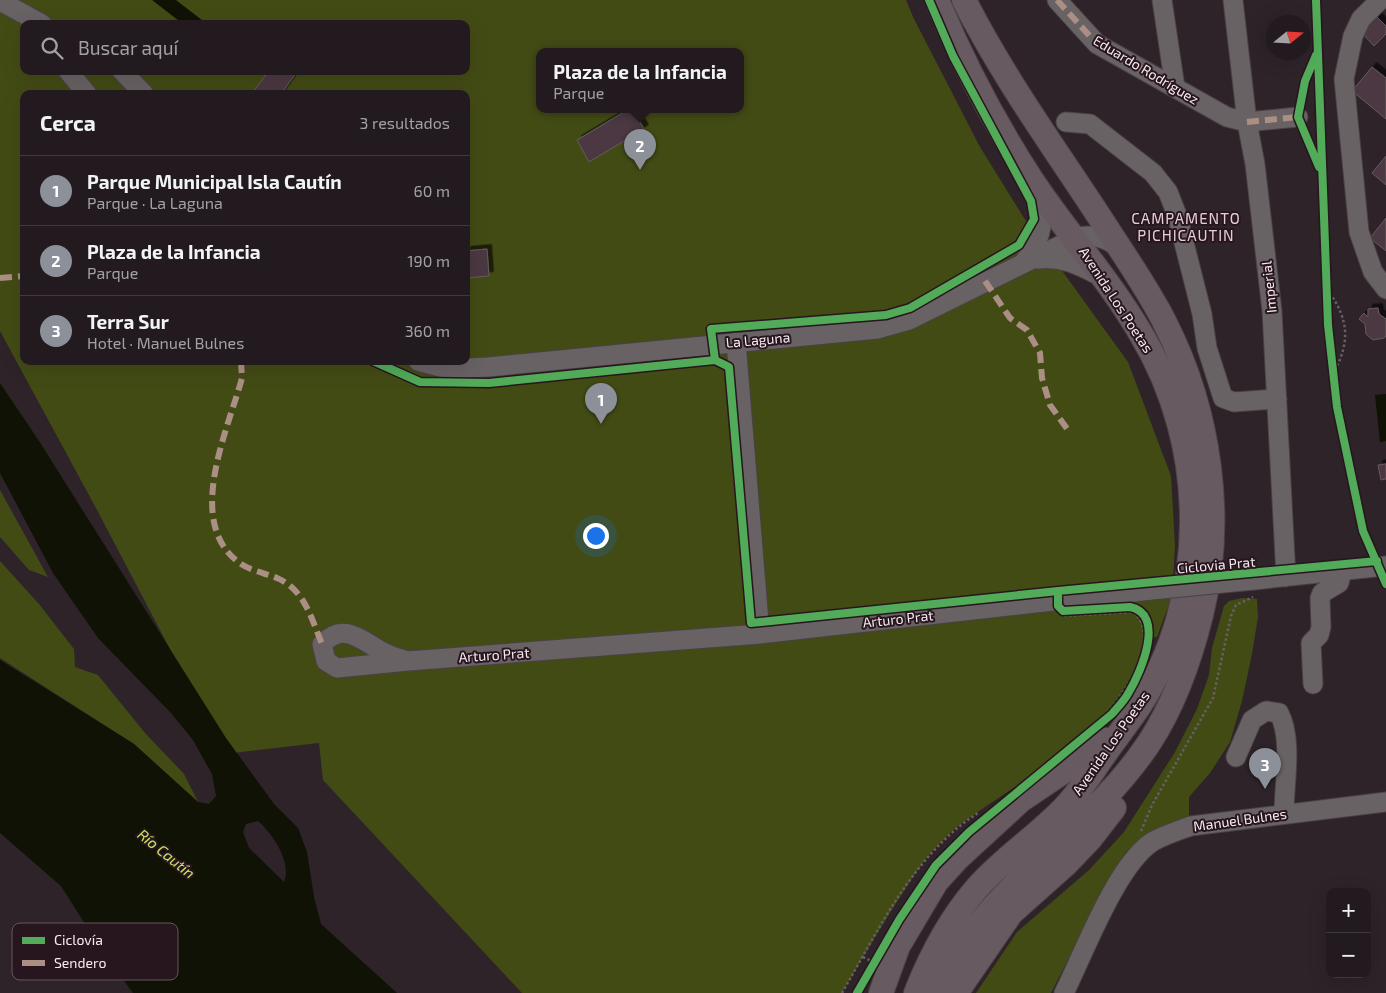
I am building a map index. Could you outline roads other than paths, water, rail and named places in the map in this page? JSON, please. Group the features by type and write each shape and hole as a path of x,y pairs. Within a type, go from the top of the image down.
{"main road":[{"name":"Avenida Los Poetas","path":"916,993 933,953 961,909 978,887 1067,805 1128,724 1155,677 1176,627 1188,574 1192,519 1192,492 1183,438 1166,385 1142,334 1106,279 1064,226 1034,182 972,78 937,0"},
{"name":"Avenida Los Poetas","path":"939,993 947,975 982,919 1013,884 1095,809 1137,760 1159,728 1190,654 1206,598 1212,542 1211,487 1203,432 1188,378 1162,317 1122,252 1008,78 964,0"},
{"path":"881,993 898,946 921,905 936,882 958,858 1021,800 1082,759 1128,724"},
{"path":"956,993 1011,913 1090,839 1115,807 1141,765 1159,728"}],"street":[{"name":"Eduardo Rodríguez","path":"1057,0 1097,44 1227,117 1247,122"},
{"path":"1162,0 1175,87"},
{"name":"Imperial","path":"1233,0 1247,122 1256,164 1268,274 1277,399 1286,576"},
{"path":"1380,0 1361,19 1353,36 1344,78 1359,232 1373,272 1386,289"},
{"path":"0,1 22,17"},
{"path":"71,75 84,90"},
{"path":"126,75 140,90"},
{"path":"1247,122 1298,117"},
{"path":"1066,122 1090,124 1153,174 1168,192 1177,216 1202,314 1207,348 1223,398 1234,402 1277,399"},
{"path":"1024,263 1038,239 1042,221 1041,201 1034,182"},
{"path":"1075,238 1088,236 1104,239 1122,252"},
{"name":"La Laguna","path":"434,365 448,369 488,367 877,329 908,320 1075,238"},
{"path":"1024,263 1043,258 1063,259 1083,266 1106,279"},
{"path":"736,342 760,634"},
{"name":"Arturo Prat","path":"408,661 1062,609 1151,590 1255,588 1286,576 1386,566"},
{"path":"1313,684 1311,643 1319,635 1321,627 1320,598 1322,593 1339,583 1342,571"},
{"path":"1236,757 1252,720 1266,711 1279,713 1283,721 1287,769 1284,788 1284,813"},
{"name":"Manuel Bulnes","path":"1064,993 1126,867 1151,843 1191,826 1284,813 1386,802"}],"water":[{"path":"152,0 176,0 202,20 178,20"},
{"name":"Río Cautín","path":"0,383 39,441 226,738 274,804 298,828 307,852 314,897 321,924 397,993 133,993 123,980 178,980 178,923 84,923 61,886 0,833 0,660 134,744 198,802 209,804 216,796 212,774 193,740 171,713 98,638 53,573 0,473","holes":["258,821 270,833 283,857 286,874 284,882 249,848 243,832 246,824"]},
{"path":"1386,394 1386,441 1380,442 1375,395"}],"place":[{"name":"Plaza de la Infancia","path":"640,170"},
{"name":"Parque Municipal Isla Cautín","path":"601,424"},
{"name":"Terra Sur","path":"1265,789"}],"district":[{"name":"CAMPAMENTO PICHICAUTIN","path":"1186,228"}]}
